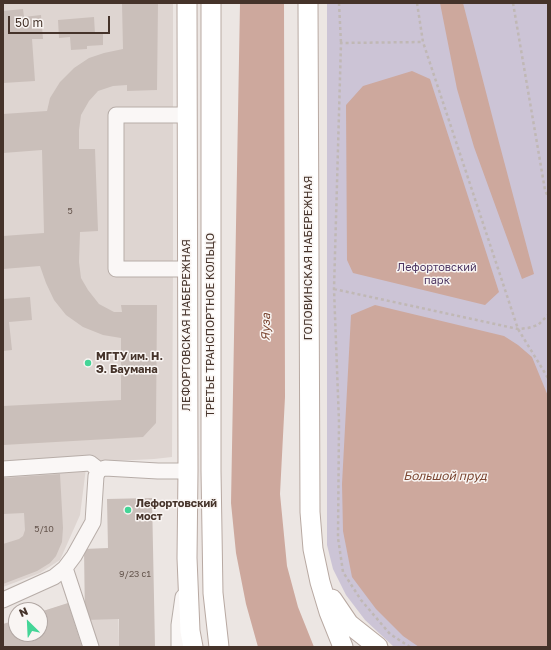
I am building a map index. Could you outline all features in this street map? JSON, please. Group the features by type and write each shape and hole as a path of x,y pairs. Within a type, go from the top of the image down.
{"main road":[{"name":"ЛЕФОРТОВСКАЯ НАБЕРЕЖНАЯ","path":"187,3 187,558 190,631 193,647"},
{"name":"ТРЕТЬЕ ТРАНСПОРТНОЕ КОЛЬЦО","path":"211,3 211,479 213,592 219,647"},
{"name":"ГОЛОВИНСКАЯ НАБЕРЕЖНАЯ","path":"308,3 310,512 314,549 320,582 329,612 343,647"},
{"path":"187,338 211,187"},
{"path":"187,558 206,647"},
{"path":"320,582 349,624 378,647"}],"street":[{"path":"187,115 116,115 116,269 187,270"},
{"path":"3,469 90,463 99,470"},
{"path":"3,600 54,577 65,568 74,556 93,522 96,476 99,470 105,468 188,471"},
{"path":"179,647 179,625 187,558"},
{"path":"65,568 91,647"}],"path":[{"path":"340,3 341,43 334,289 339,422 338,538 343,572 361,600 390,634 410,647"},
{"path":"417,3 423,42 518,329 548,378"},
{"path":"513,3 545,190 548,196"},
{"path":"341,43 423,42"},
{"path":"334,289 518,329 538,325 548,315"}],"shaded area":[{"name":"МГТУ им. Н. Э. Баумана","path":"3,3 173,3 173,269 172,457 94,462 86,468 80,515 60,560 40,573 3,587"},
{"path":"118,600 119,647 3,647 3,624 8,628 8,642 48,642 48,610 76,601"}],"green space":[{"name":"Лефортовский парк","path":"327,3 548,3 548,647 394,647 365,620 346,595 333,569 327,545"}],"water":[{"name":"Яуза","path":"240,3 284,3 285,397 280,494 287,566 298,607 314,647 258,647 246,604 236,553 231,503"},
{"path":"440,3 463,3 534,274 522,279 474,147 457,89"},
{"path":"412,71 430,79 499,292 485,305 353,273 347,260 346,105 363,86"},
{"name":"Большой пруд","path":"375,305 504,336 532,357 548,396 548,647 419,647 403,636 376,609 352,577 343,531 342,484 351,315"}],"building":[{"path":"122,3 158,3 157,90 127,91 127,85 113,86 98,91 89,101 81,115 79,149 95,149 98,231 80,232 79,262 81,278 99,304 114,312 122,312 121,305 157,305 156,423 143,437 3,445 3,406 121,400 121,338 103,335 83,327 66,315 54,300 40,266 3,269 3,236 44,233 42,150 3,153 3,114 47,111 50,98 60,82 74,68 89,58 123,49"},
{"path":"23,9 24,17 41,15 43,39 32,39 35,81 3,83 3,11"},
{"path":"94,17 95,34 103,33 103,45 87,46 87,49 71,50 70,37 59,38 58,20"},
{"path":"30,297 32,320 9,322 12,350 3,351 3,299"},
{"path":"60,474 63,528 62,542 56,556 50,563 37,571 3,584 3,544 19,539 23,536 25,530 24,513 3,514 3,478"},
{"path":"152,498 155,647 119,647 119,619 85,620 84,549 108,548 107,499"},
{"path":"68,603 82,647 3,647 3,624 8,622 8,642 48,642 48,609"}],"place":[{"name":"МГТУ им. Н. Э. Баумана","path":"88,363"},
{"name":"Лефортовский мост","path":"128,510"}]}
